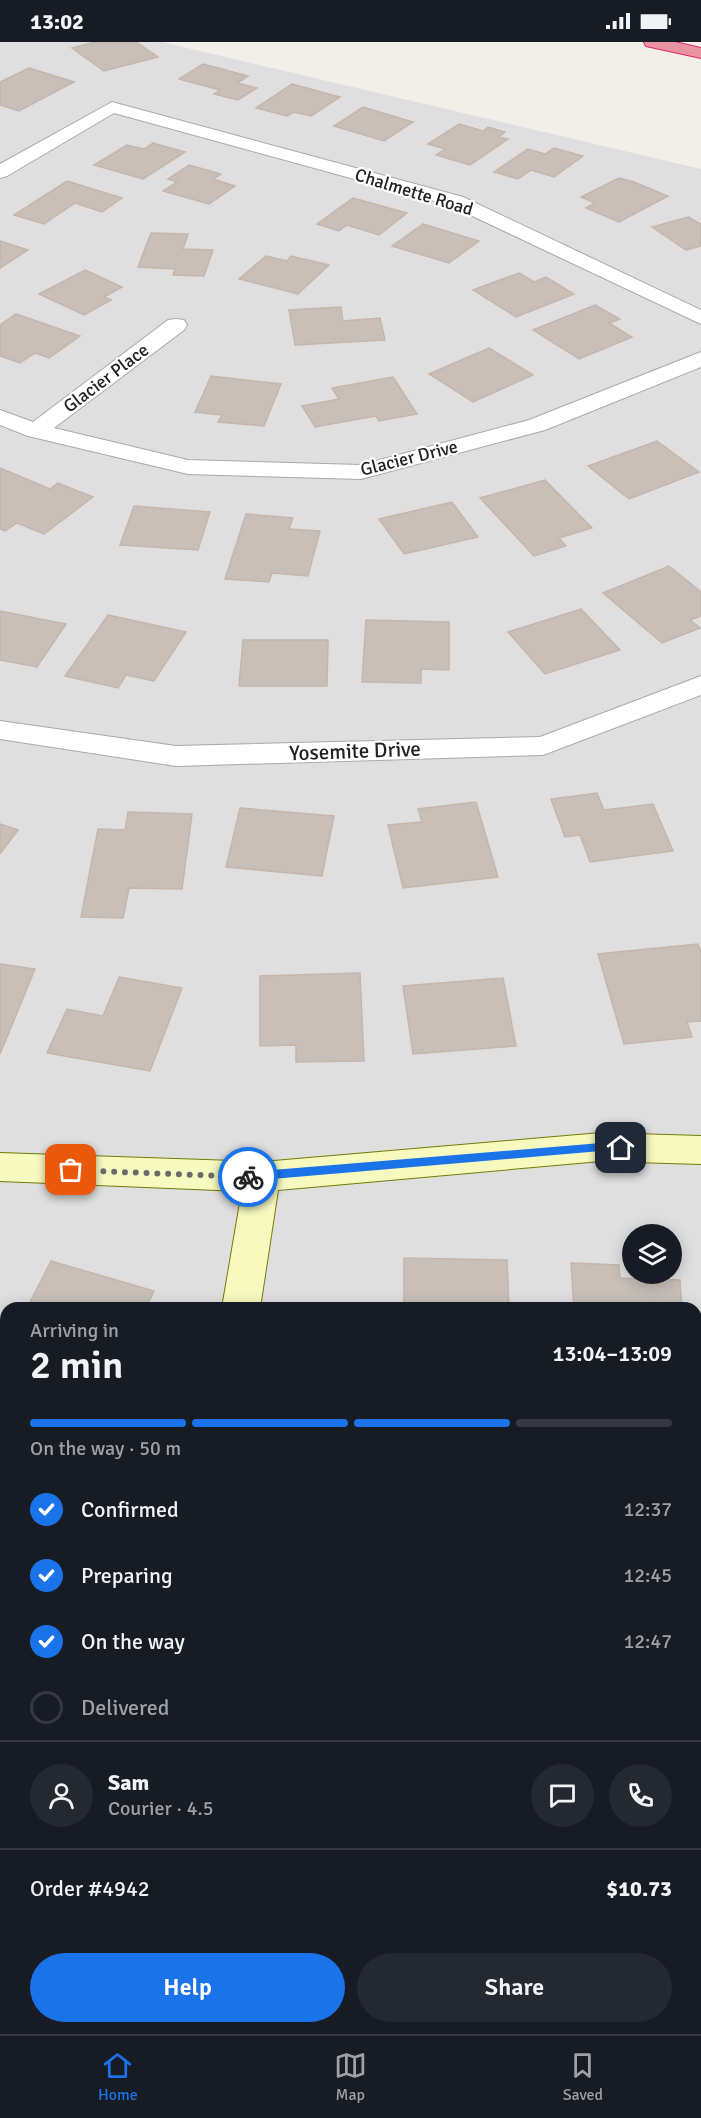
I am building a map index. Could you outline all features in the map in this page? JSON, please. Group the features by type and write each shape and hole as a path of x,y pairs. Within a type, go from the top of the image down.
{"highway":[{"path":"652,42 701,53"}],"street":[{"name":"Chalmette Road","path":"0,172 112,107 456,201 699,314"},
{"name":"Glacier Place","path":"36,431 176,325"},
{"name":"Glacier Drive","path":"0,417 36,431 188,467 361,472 537,425 701,359"},
{"name":"Yosemite Drive","path":"0,730 176,756 543,746 701,685"},
{"path":"0,1167 262,1177 601,1147 701,1150"},
{"path":"242,1302 262,1177"}],"shaded area":[{"path":"0,42 162,42 701,169 701,1302 0,1302"}],"building":[{"path":"95,42 136,42 158,57 104,71 72,48"},
{"path":"203,64 248,76 237,83 257,88 238,100 214,94 220,90 179,79"},
{"path":"29,68 74,82 19,111 0,105 0,82"},
{"path":"292,84 340,97 311,116 294,112 287,116 256,108"},
{"path":"363,107 413,122 384,141 334,126"},
{"path":"459,124 483,131 488,127 505,132 499,137 508,139 470,165 436,155 445,149 428,144"},
{"path":"153,143 185,152 143,179 94,165 127,145 144,149"},
{"path":"554,148 583,156 554,177 531,170 518,179 494,172 528,149 545,154"},
{"path":"189,165 221,174 213,179 235,186 209,204 163,191 177,182 168,179"},
{"path":"619,178 668,196 619,222 586,208 595,203 581,197"},
{"path":"67,181 122,198 102,212 75,203 44,224 14,215"},
{"path":"353,198 407,213 379,235 347,225 339,231 317,224"},
{"path":"688,217 701,224 701,246 686,250 652,227"},
{"path":"423,224 479,241 449,263 392,246"},
{"path":"151,233 188,234 183,249 213,250 204,276 173,275 175,269 138,267"},
{"path":"0,241 28,250 0,268"},
{"path":"266,256 287,261 291,256 329,265 298,294 239,279"},
{"path":"85,270 122,287 104,297 111,300 84,315 39,294"},
{"path":"519,273 534,282 546,277 574,294 516,317 473,290"},
{"path":"595,305 620,319 609,323 632,337 579,359 533,330"},
{"path":"341,307 343,321 380,318 385,340 295,345 289,310"},
{"path":"16,314 80,336 49,358 35,353 20,363 0,356 0,325"},
{"path":"489,348 533,375 473,402 429,374"},
{"path":"211,376 281,384 264,426 218,422 222,415 195,412"},
{"path":"393,377 417,414 379,421 376,416 315,427 302,406 339,399 332,388"},
{"path":"657,441 699,472 629,499 588,466"},
{"path":"0,468 50,489 58,483 93,497 44,534 17,523 5,531 0,529"},
{"path":"545,480 592,528 559,538 566,546 534,556 480,498"},
{"path":"452,502 478,537 404,554 379,519"},
{"path":"134,506 210,512 198,550 120,545"},
{"path":"246,514 293,518 289,529 320,531 308,576 272,573 269,582 225,579"},
{"path":"669,566 701,592 701,616 690,620 700,628 662,643 603,593"},
{"path":"581,609 620,650 545,674 508,632"},
{"path":"0,611 66,624 37,667 0,660"},
{"path":"108,615 186,632 154,681 126,675 118,688 65,676"},
{"path":"366,620 449,622 449,670 421,669 421,683 362,682"},
{"path":"243,640 328,640 327,686 239,686"},
{"path":"597,793 604,810 653,804 673,851 590,862 580,835 565,837 551,799"},
{"path":"476,802 498,877 403,888 388,825 422,822 418,809"},
{"path":"240,808 334,816 322,876 226,867"},
{"path":"128,812 192,814 182,889 129,888 123,918 81,917 98,829 125,830"},
{"path":"0,824 18,830 0,854"},
{"path":"698,944 701,953 701,1021 687,1022 692,1037 624,1044 598,954"},
{"path":"0,964 35,969 0,1054"},
{"path":"360,973 364,1061 296,1062 296,1045 260,1046 260,976"},
{"path":"119,977 182,988 150,1071 47,1053 67,1009 103,1016"},
{"path":"503,978 516,1046 413,1054 403,986"},
{"path":"404,1258 507,1260 509,1302 404,1302"},
{"path":"51,1261 154,1291 149,1302 30,1302"},
{"path":"571,1263 619,1265 622,1284 680,1284 682,1302 574,1302"}],"way so far":[{"path":"71,1170 248,1177"}],"route":[{"path":"248,1177 601,1147 621,1148"}]}
